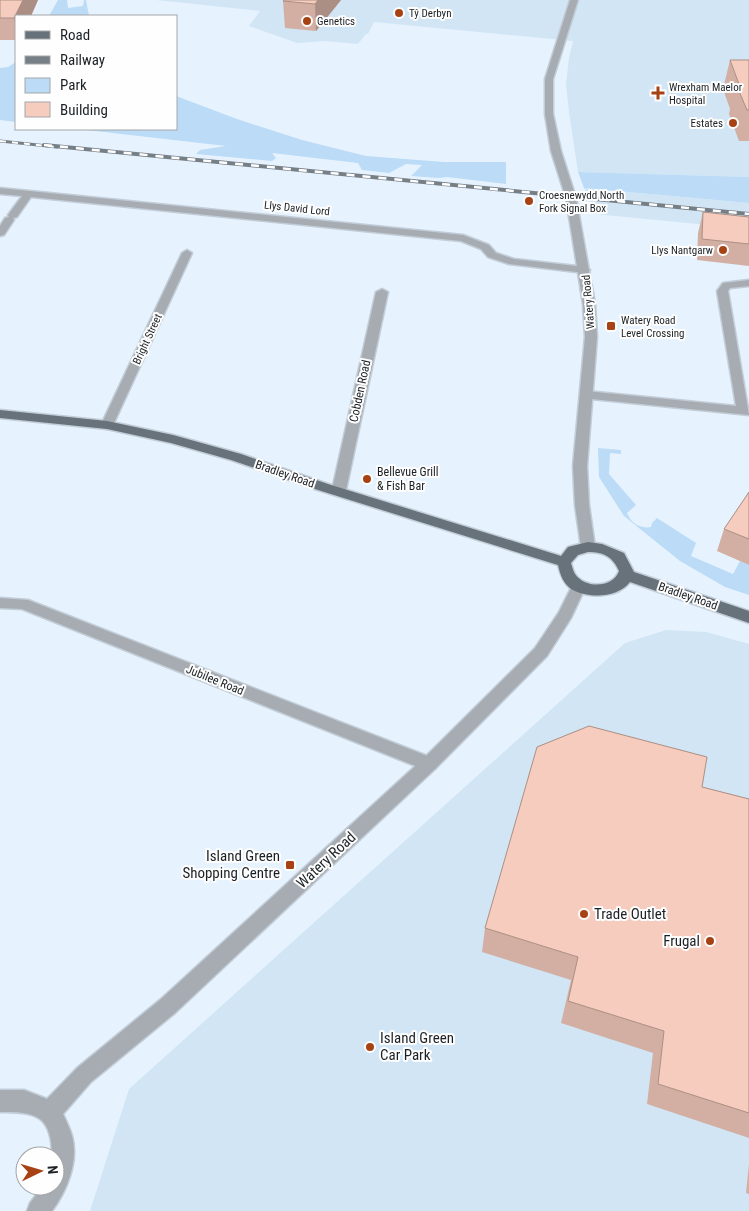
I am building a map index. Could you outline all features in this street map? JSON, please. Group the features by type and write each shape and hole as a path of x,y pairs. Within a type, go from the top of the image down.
{"main road":[{"name":"Bradley Road","path":"0,414 107,425 172,439 236,457 564,562"},
{"path":"588,547 598,547 616,554 623,561 626,575 624,581 609,590 599,591 579,586 567,575 564,562 572,551 588,547"},
{"name":"Bradley Road","path":"626,575 749,617"}],"street":[{"name":"Watery Road","path":"574,0 553,61 549,79 548,114 556,151 571,198 585,270 591,336 580,466 582,505 588,547"},
{"name":"Llys David Lord","path":"0,191 463,238 485,247 492,255 513,262 585,270"},
{"path":"0,233 28,194"},
{"name":"Bright Street","path":"107,425 187,253"},
{"path":"586,395 746,410 743,382 722,292 727,285 749,283"},
{"name":"Cobden Road","path":"339,490 382,292"},
{"name":"Watery Road","path":"49,1113 84,1075 168,1006 429,764 541,652 566,614 579,586"},
{"name":"Jubilee Road","path":"0,603 23,604 429,764"},
{"path":"0,1101 14,1099 33,1103 49,1113 59,1127 63,1144 63,1163 58,1183 47,1202 38,1211"}],"shaded area":[{"name":"Wrexham Maelor Hospital","path":"156,0 749,0 749,177 578,172 566,84 573,41 374,22 368,34 358,44 326,41 297,43 249,26 260,11"},
{"path":"584,188 749,203 749,229 595,214"},
{"path":"666,630 706,632 749,644 749,1211 90,1211 129,1089 625,643"}],"green space":[{"path":"58,0 67,0 68,8 83,6 84,0 86,0 89,15 50,15"},
{"path":"15,63 15,122 0,120 0,68 8,67"},
{"path":"178,97 237,119 302,140 366,156 444,162 506,162 506,184 447,177 411,176 422,165 406,164 389,173 362,170 358,163 272,153 276,158 272,161 196,154 200,150 226,146 87,130 178,130"},
{"path":"578,172 749,177 749,203 584,188"},
{"path":"598,448 621,450 621,454 610,453 609,474 636,505 627,513 633,522 643,527 651,527 657,518 696,543 691,556 733,574 740,561 749,565 749,595 725,587 680,561 624,516 599,477"}],"building":[{"path":"0,0 23,0 14,18 0,18"},
{"path":"284,0 318,0 315,4"},
{"path":"730,60 749,60 749,110 747,110 736,84 739,84"},
{"path":"703,212 749,217 749,244 702,239"},
{"path":"749,492 749,539 724,529"},
{"path":"589,726 707,757 702,787 749,799 749,1113 658,1084 664,1031 568,1001 578,957 485,928 537,747"}],"railway":[{"path":"0,141 57,147"},
{"path":"44,145 749,214"}],"place":[{"name":"Tŷ Derbyn","path":"399,13"},
{"name":"Genetics","path":"307,21"},
{"name":"Wrexham Maelor Hospital","path":"658,93"},
{"name":"Estates","path":"733,123"},
{"name":"Croesnewydd North Fork Signal Box","path":"529,201"},
{"name":"Llys Nantgarw","path":"723,250"},
{"name":"Watery Road Level Crossing","path":"611,326"},
{"name":"Bellevue Grill & Fish Bar","path":"367,479"},
{"name":"Island Green Shopping Centre","path":"290,865"},
{"name":"Trade Outlet","path":"584,914"},
{"name":"Frugal","path":"710,941"},
{"name":"Island Green Car Park","path":"370,1047"}]}
